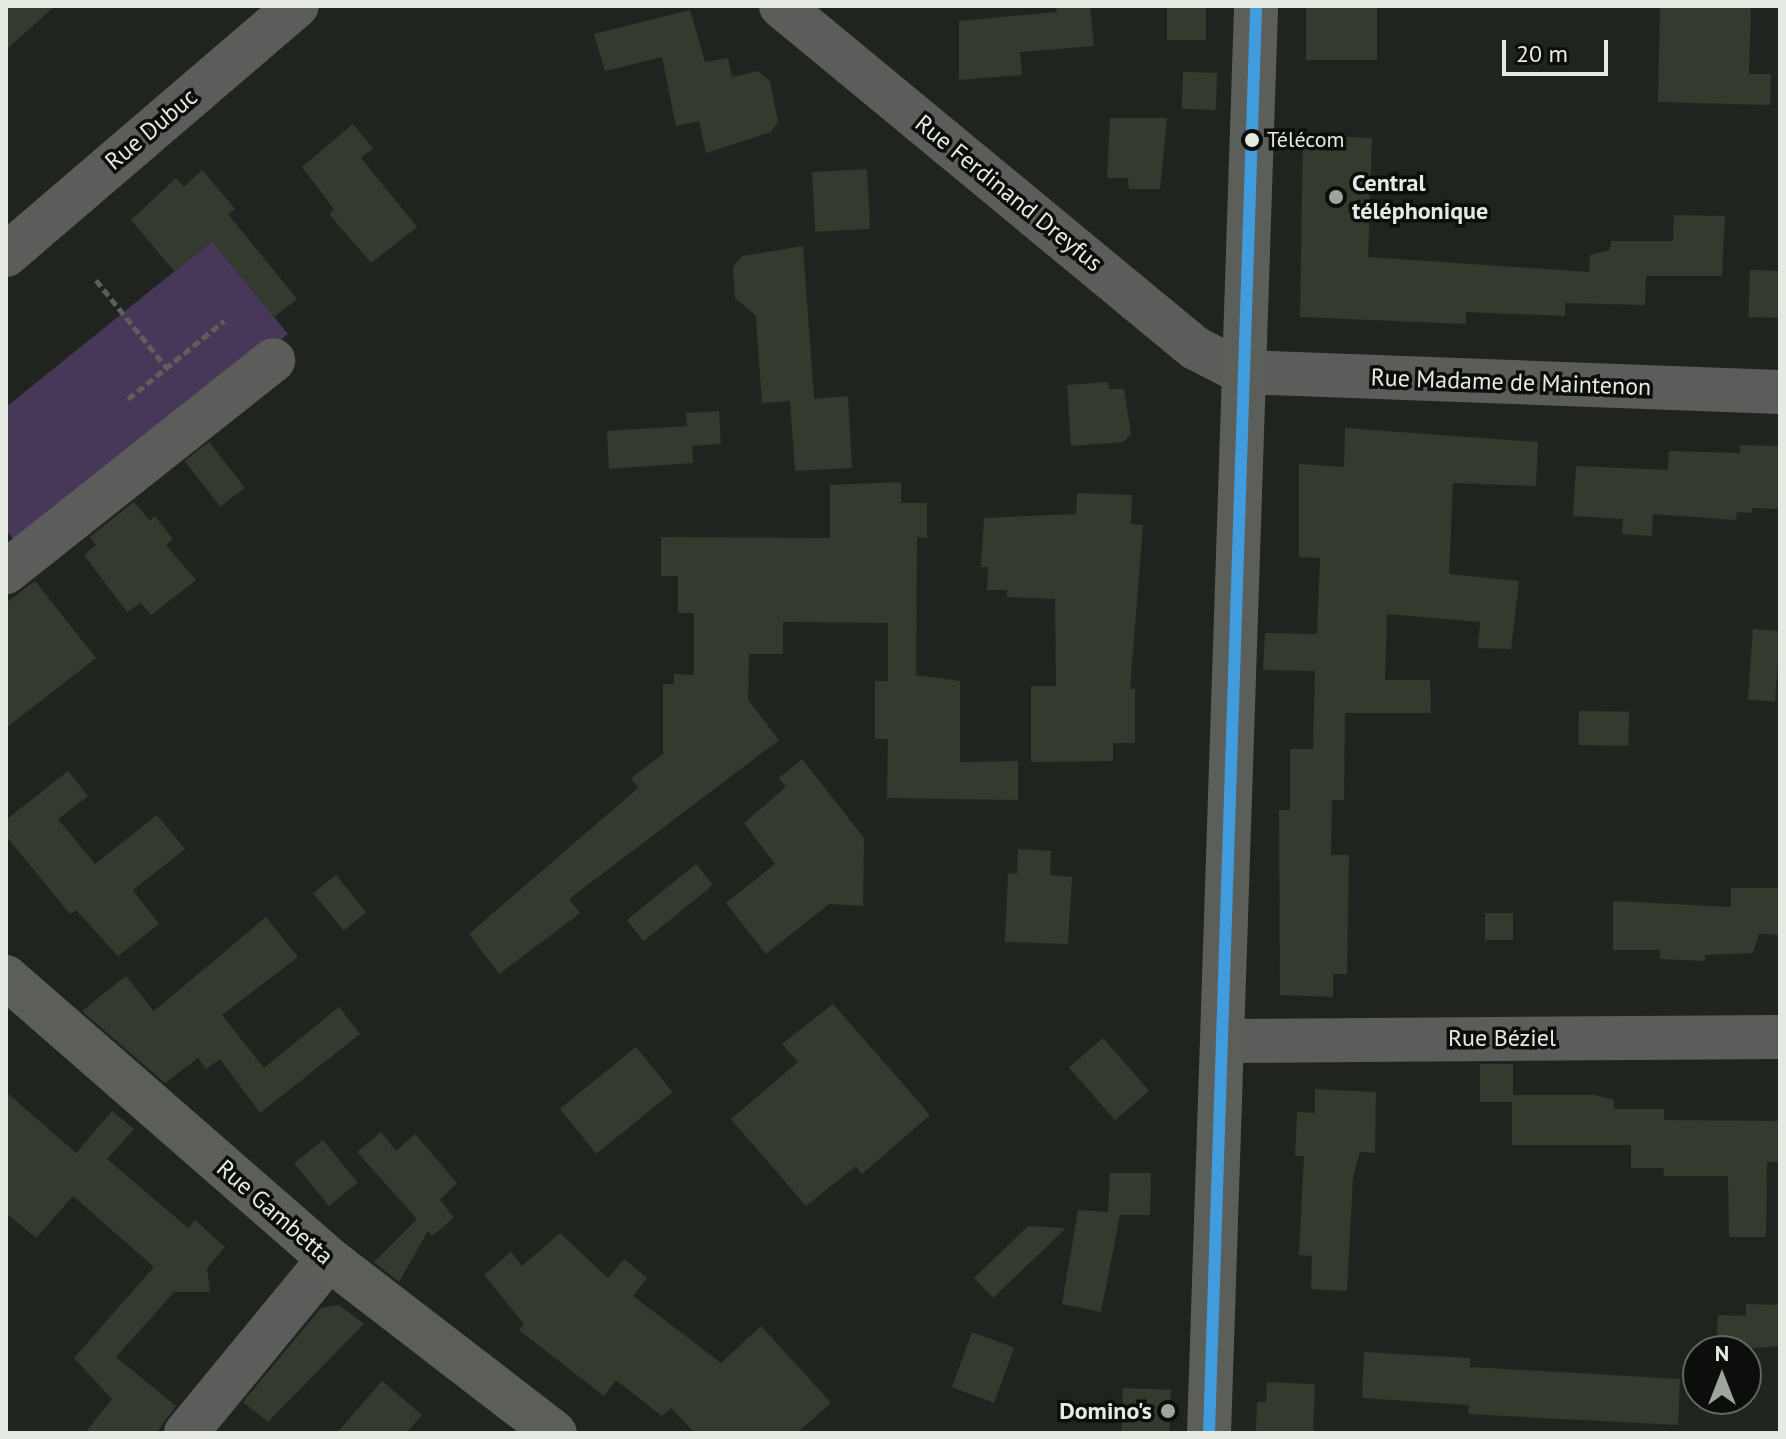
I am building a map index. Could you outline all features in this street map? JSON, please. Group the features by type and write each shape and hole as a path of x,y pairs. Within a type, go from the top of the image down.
{"main road":[{"path":"1209,1433 1256,6"},
{"name":"Rue Gambetta","path":"6,977 329,1259 555,1433"}],"street":[{"name":"Rue Dubuc","path":"6,255 297,6"},
{"name":"Rue Ferdinand Dreyfus","path":"781,6 1195,348 1242,372"},
{"path":"6,572 273,360"},
{"name":"Rue Madame de Maintenon","path":"1242,372 1780,392"},
{"name":"Rue Béziel","path":"1223,1041 1780,1037"},
{"path":"186,1433 329,1259"}],"path":[{"path":"96,280 166,367"},
{"path":"128,399 224,321"}],"shaded area":[{"path":"212,241 288,334 22,550 6,530 6,407"}],"building":[{"path":"6,6 55,6 6,50"},
{"path":"1056,6 1090,6 1094,46 1020,52 1022,75 959,80 959,21 1057,12"},
{"path":"1167,6 1206,6 1206,40 1167,40"},
{"path":"1306,6 1377,6 1377,60 1306,60"},
{"path":"1660,6 1751,6 1749,74 1771,74 1770,105 1658,102"},
{"path":"690,10 705,62 728,58 732,77 758,71 770,81 778,122 771,132 706,153 699,121 676,126 662,57 605,71 594,34"},
{"path":"1183,72 1217,73 1216,110 1182,109"},
{"path":"1110,118 1167,118 1160,189 1129,189 1128,178 1107,178"},
{"path":"353,124 373,148 361,158 417,227 371,263 329,214 334,209 302,167"},
{"path":"1303,135 1372,138 1368,257 1589,272 1590,255 1610,250 1611,241 1673,241 1674,215 1725,216 1722,276 1646,276 1645,305 1565,303 1565,316 1466,312 1466,324 1300,317"},
{"path":"867,169 870,229 815,232 812,172"},
{"path":"202,170 235,209 228,214 297,299 274,317 212,241 174,271 131,220 176,178 184,187"},
{"path":"803,246 814,399 848,396 852,468 795,471 790,401 762,403 756,316 735,298 733,267 742,256"},
{"path":"1750,270 1780,271 1778,318 1748,317"},
{"path":"1108,382 1109,389 1124,389 1131,434 1123,442 1071,446 1067,385"},
{"path":"719,411 721,444 692,446 693,463 609,469 607,431 687,426 686,413"},
{"path":"1345,428 1538,442 1536,486 1453,483 1449,574 1519,581 1511,649 1478,648 1480,622 1387,614 1385,680 1430,680 1431,713 1345,713 1344,800 1332,800 1331,855 1349,855 1347,974 1333,974 1333,997 1280,995 1279,810 1290,810 1290,749 1313,749 1315,671 1263,670 1265,633 1317,634 1320,558 1299,557 1299,464 1344,467"},
{"path":"209,442 245,488 220,507 185,461"},
{"path":"1740,445 1780,446 1780,509 1752,508 1752,513 1737,512 1736,520 1653,514 1652,536 1622,534 1623,519 1573,516 1576,466 1668,470 1669,451 1740,453"},
{"path":"901,482 901,503 927,503 927,538 917,537 916,675 960,681 960,762 1018,761 1018,800 887,798 888,739 875,739 875,681 888,681 888,623 783,622 783,654 749,654 748,700 779,740 569,899 580,913 499,974 469,934 638,788 631,778 663,754 663,684 674,684 674,674 694,675 694,613 678,613 678,576 661,576 661,537 830,538 830,485"},
{"path":"1077,493 1132,495 1131,524 1143,525 1130,689 1135,689 1135,743 1113,743 1113,761 1031,762 1031,686 1056,686 1055,599 1007,597 1007,590 987,590 988,567 981,567 984,518 1076,514"},
{"path":"134,502 150,521 155,516 173,539 166,545 196,580 151,615 141,603 127,612 84,555 96,545 90,537"},
{"path":"35,581 96,658 6,728 6,603"},
{"path":"1753,629 1780,631 1775,702 1748,700"},
{"path":"1579,711 1629,712 1628,746 1578,745"},
{"path":"802,759 864,838 863,906 829,904 766,954 726,903 775,864 744,823 786,787 779,778"},
{"path":"68,771 88,796 58,819 95,864 157,815 185,849 133,890 159,924 118,956 76,910 70,914 6,836 6,820"},
{"path":"1018,849 1051,851 1050,875 1072,877 1068,944 1005,942 1008,873 1017,874"},
{"path":"696,864 713,885 644,941 627,920"},
{"path":"336,875 366,912 344,931 313,893"},
{"path":"1731,888 1780,888 1780,935 1759,934 1753,953 1705,955 1705,961 1660,959 1660,950 1613,950 1613,901 1731,907"},
{"path":"1485,913 1513,913 1513,940 1485,940"},
{"path":"266,917 298,957 222,1015 264,1068 339,1007 360,1034 260,1113 220,1059 206,1069 198,1058 165,1083 82,1011 126,976 154,1011"},
{"path":"833,1004 930,1115 862,1174 856,1166 806,1206 731,1119 798,1062 782,1044"},
{"path":"1103,1038 1149,1091 1115,1120 1069,1068"},
{"path":"636,1047 673,1092 596,1154 560,1109"},
{"path":"1480,1064 1513,1064 1513,1095 1595,1095 1614,1100 1614,1109 1664,1109 1664,1120 1780,1121 1780,1162 1767,1162 1766,1237 1729,1237 1728,1176 1663,1176 1664,1168 1631,1168 1631,1145 1512,1145 1512,1102 1480,1102"},
{"path":"1315,1089 1376,1092 1375,1153 1360,1152 1353,1177 1347,1291 1311,1289 1312,1256 1299,1255 1304,1156 1295,1156 1297,1112 1315,1113"},
{"path":"6,1092 76,1153 112,1111 134,1129 107,1159 188,1228 195,1220 225,1247 207,1268 210,1292 174,1292 116,1357 176,1406 156,1433 85,1433 112,1399 74,1358 154,1267 73,1196 36,1238 6,1213"},
{"path":"381,1132 396,1151 415,1134 457,1183 440,1200 454,1218 432,1236 428,1231 399,1282 374,1262 417,1219 357,1152"},
{"path":"323,1140 358,1183 329,1206 294,1163"},
{"path":"1110,1173 1151,1173 1150,1215 1120,1215 1101,1312 1062,1304 1078,1210 1108,1212"},
{"path":"1028,1226 1066,1228 993,1298 974,1278"},
{"path":"560,1233 608,1278 624,1259 647,1278 633,1296 721,1363 761,1326 831,1403 797,1433 695,1433 671,1408 662,1416 616,1380 604,1396 519,1330 524,1324 484,1275 511,1252 522,1266"},
{"path":"1746,1304 1780,1305 1780,1346 1762,1347 1762,1335 1717,1335 1718,1315 1746,1316"},
{"path":"339,1305 364,1324 268,1422 243,1402 321,1308"},
{"path":"972,1332 1014,1347 994,1403 952,1387"},
{"path":"1364,1352 1470,1358 1470,1367 1680,1379 1678,1425 1468,1414 1469,1405 1362,1398"},
{"path":"382,1381 422,1415 406,1433 337,1433"},
{"path":"1267,1382 1315,1384 1313,1433 1256,1433 1257,1402 1266,1402"},
{"path":"1123,1388 1171,1390 1169,1433 1121,1433"}],"transit line":[{"path":"1209,1433 1256,6"}],"place":[{"name":"Télécom","path":"1252,140"},
{"name":"Central téléphonique","path":"1336,197"},
{"name":"Domino's","path":"1168,1411"}]}
